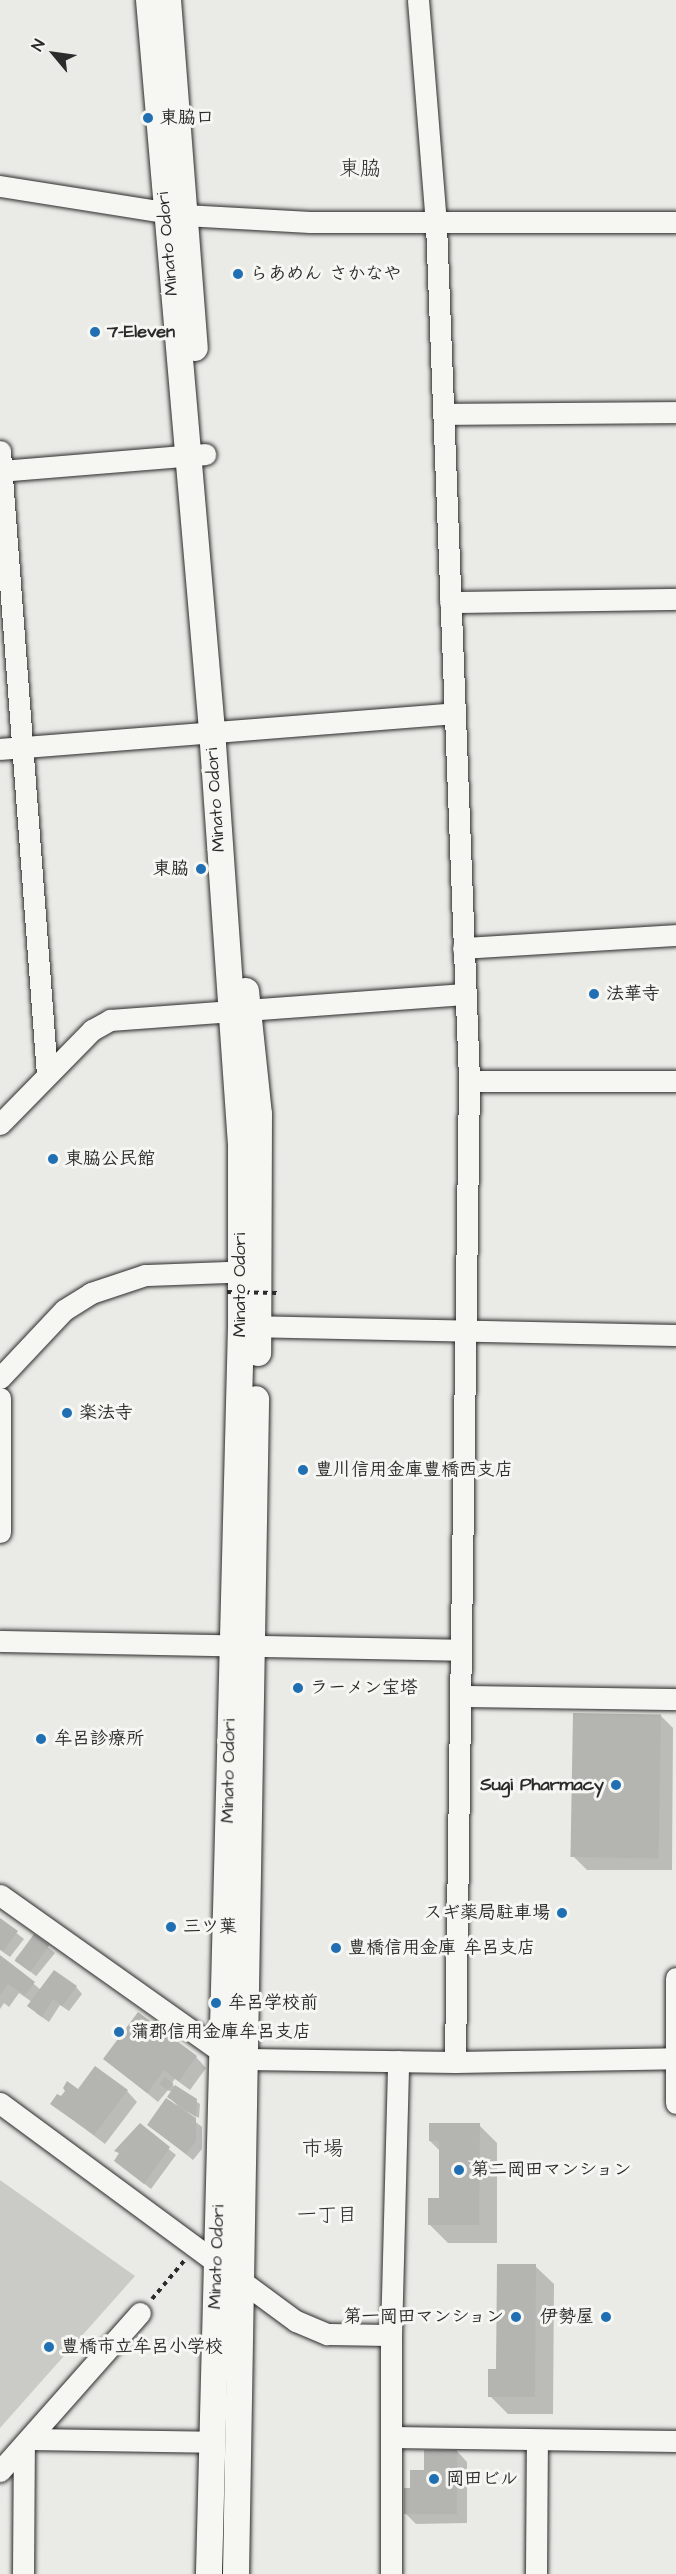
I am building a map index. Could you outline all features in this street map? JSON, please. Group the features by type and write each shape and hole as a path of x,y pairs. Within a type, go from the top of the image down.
{"main road":[{"name":"Minato Odori","path":"149,0 174,214 220,729 239,1010 242,1278 250,1326 240,1646 222,2053 209,2574"},
{"name":"Minato Odori","path":"168,0 174,214"},
{"name":"Minato Odori","path":"236,2574 238,2280 247,2059 240,1646"}],"street":[{"path":"418,0 436,224 469,1081 468,1332 459,1696 455,2062"},
{"path":"0,186 174,214 436,224 676,222"},
{"path":"444,414 676,412"},
{"path":"47,1074 1,464 197,455"},
{"path":"450,602 676,599"},
{"path":"0,749 220,729 455,714"},
{"path":"463,948 676,935"},
{"path":"0,1124 92,1030 111,1020 464,994"},
{"path":"469,1081 676,1081"},
{"path":"0,1378 64,1310 91,1293 145,1275 242,1278"},
{"path":"250,1326 676,1335"},
{"path":"0,1398 0,1532"},
{"path":"0,1641 461,1650"},
{"path":"459,1696 676,1699"},
{"path":"0,1895 222,2053"},
{"path":"676,1978 676,2103"},
{"path":"247,2059 455,2062 675,2058"},
{"path":"391,2574 393,2437 391,2335 398,2061"},
{"path":"0,2103 296,2321 327,2334 391,2335"},
{"path":"0,2471 140,2313"},
{"path":"393,2437 676,2440"},
{"path":"536,2574 537,2440"},
{"path":"26,2442 211,2442"},
{"path":"23,2574 26,2442"}],"path":[{"path":"242,1278 277,1293"},
{"path":"140,2313 186,2259"}],"shaded area":[{"path":"0,2180 135,2276 0,2428"}],"building":[{"name":"Sugi Pharmacy","path":"573,1713 661,1715 658,1859 570,1857"},
{"path":"0,1918 18,1931 3,1951 0,1949"},
{"path":"34,1934 49,1945 30,1972 15,1961"},
{"path":"0,1955 35,1982 25,1995 8,1984 0,1995"},
{"path":"54,1970 77,1986 62,2006 53,1999 42,2017 27,2006"},
{"path":"138,2012 197,2056 179,2081 164,2070 147,2093 103,2059"},
{"path":"95,2066 128,2090 94,2135 50,2104 57,2094 61,2096 65,2091 63,2088 67,2081 78,2089"},
{"path":"165,2077 174,2084 168,2091 159,2084"},
{"path":"175,2085 197,2099 196,2117 167,2097"},
{"path":"166,2098 196,2118 196,2141 186,2154 147,2125"},
{"path":"140,2123 170,2147 144,2184 114,2161 119,2153 114,2151"},
{"name":"第二岡田マンション","path":"429,2123 480,2123 479,2225 428,2225 428,2198 439,2198 439,2141 429,2141"},
{"name":"第一岡田マンション","path":"497,2264 536,2264 535,2397 488,2397 488,2369 496,2369"},
{"name":"岡田ビル","path":"424,2450 457,2450 457,2514 404,2514 404,2488 410,2488 410,2470 424,2470"}],"place":[{"name":"東脇口","path":"148,118"},
{"name":"らあめん さかなや","path":"238,274"},
{"name":"7-Eleven","path":"95,332"},
{"name":"東脇","path":"201,869"},
{"name":"法華寺","path":"594,994"},
{"name":"東脇公民館","path":"53,1159"},
{"name":"楽法寺","path":"67,1413"},
{"name":"豊川信用金庫豊橋西支店","path":"303,1470"},
{"name":"ラーメン宝塔","path":"298,1688"},
{"name":"牟呂診療所","path":"41,1739"},
{"name":"Sugi Pharmacy","path":"616,1785"},
{"name":"スギ薬局駐車場","path":"562,1913"},
{"name":"三ツ葉","path":"171,1927"},
{"name":"豊橋信用金庫 牟呂支店","path":"336,1948"},
{"name":"牟呂学校前","path":"216,2003"},
{"name":"蒲郡信用金庫牟呂支店","path":"119,2032"},
{"name":"第二岡田マンション","path":"459,2170"},
{"name":"第一岡田マンション","path":"516,2317"},
{"name":"伊勢屋","path":"606,2317"},
{"name":"豊橋市立牟呂小学校","path":"49,2347"},
{"name":"岡田ビル","path":"434,2479"}],"district":[{"name":"東脇","path":"360,169"},
{"name":"市場","path":"323,2149"},
{"name":"一丁目","path":"327,2215"}]}
